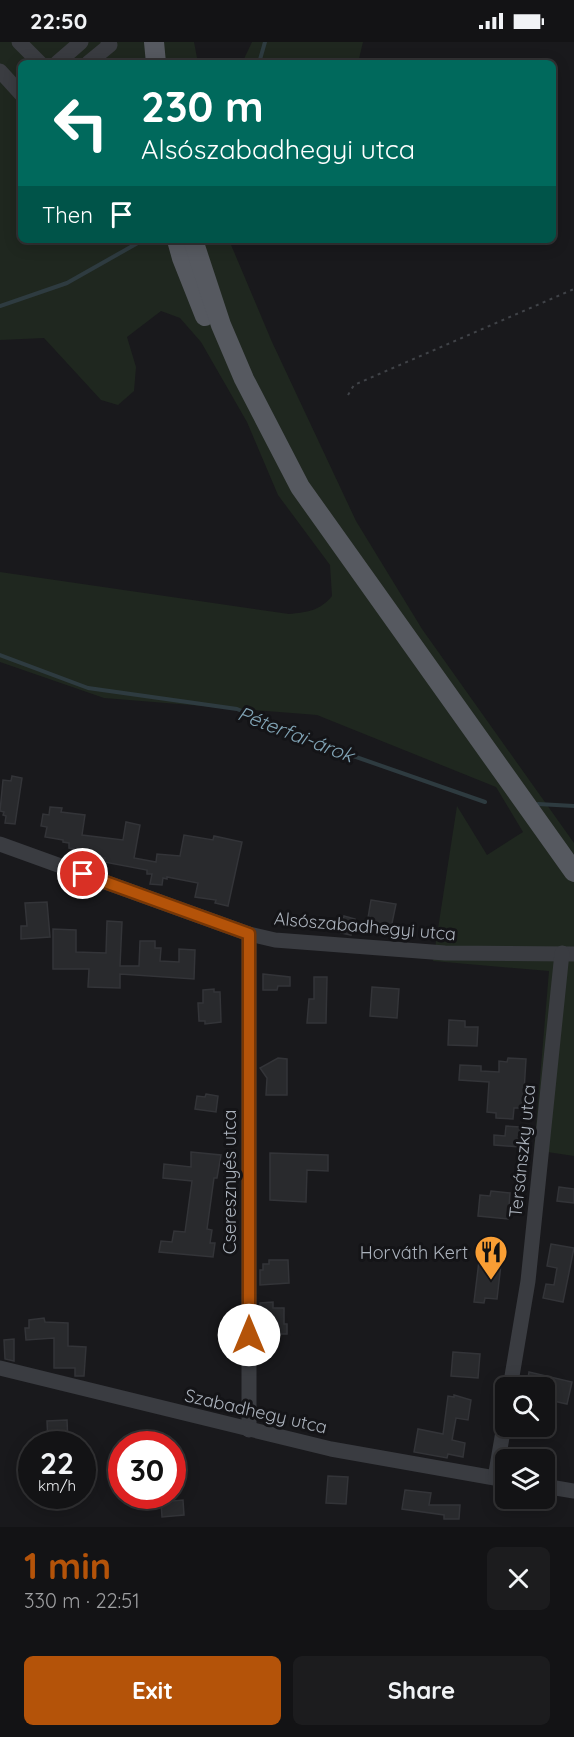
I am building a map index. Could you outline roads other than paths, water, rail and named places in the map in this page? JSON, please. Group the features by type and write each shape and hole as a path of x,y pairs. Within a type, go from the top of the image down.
{"main road":[{"path":"144,42 146,60"},
{"path":"154,42 156,60"},
{"path":"178,243 191,284 215,340 228,362 243,379"},
{"path":"194,243 221,325 243,379 300,487 574,872"}],"street":[{"path":"19,42 37,60"},
{"path":"60,60 81,42"},
{"path":"92,60 110,45 108,42"},
{"path":"0,71 18,90"},
{"name":"Alsószabadhegyi utca","path":"0,843 249,934 275,940 445,953 570,951"},
{"name":"Cseresznyés utca","path":"249,934 249,1430"},
{"name":"Tersánszky utca","path":"512,1377 528,1281 570,951"},
{"name":"Szabadhegy utca","path":"0,1368 331,1449 495,1478"},
{"path":"555,1488 574,1491"}],"waterway":[{"path":"260,60 265,42"},
{"path":"0,306 67,283 138,243"},
{"name":"Péterfai-árok","path":"0,655 88,688 237,709 336,750 485,802"},
{"name":"Péterfai-árok","path":"538,804 574,806"}],"place":[{"name":"Horváth Kert","path":"491,1281"}]}
